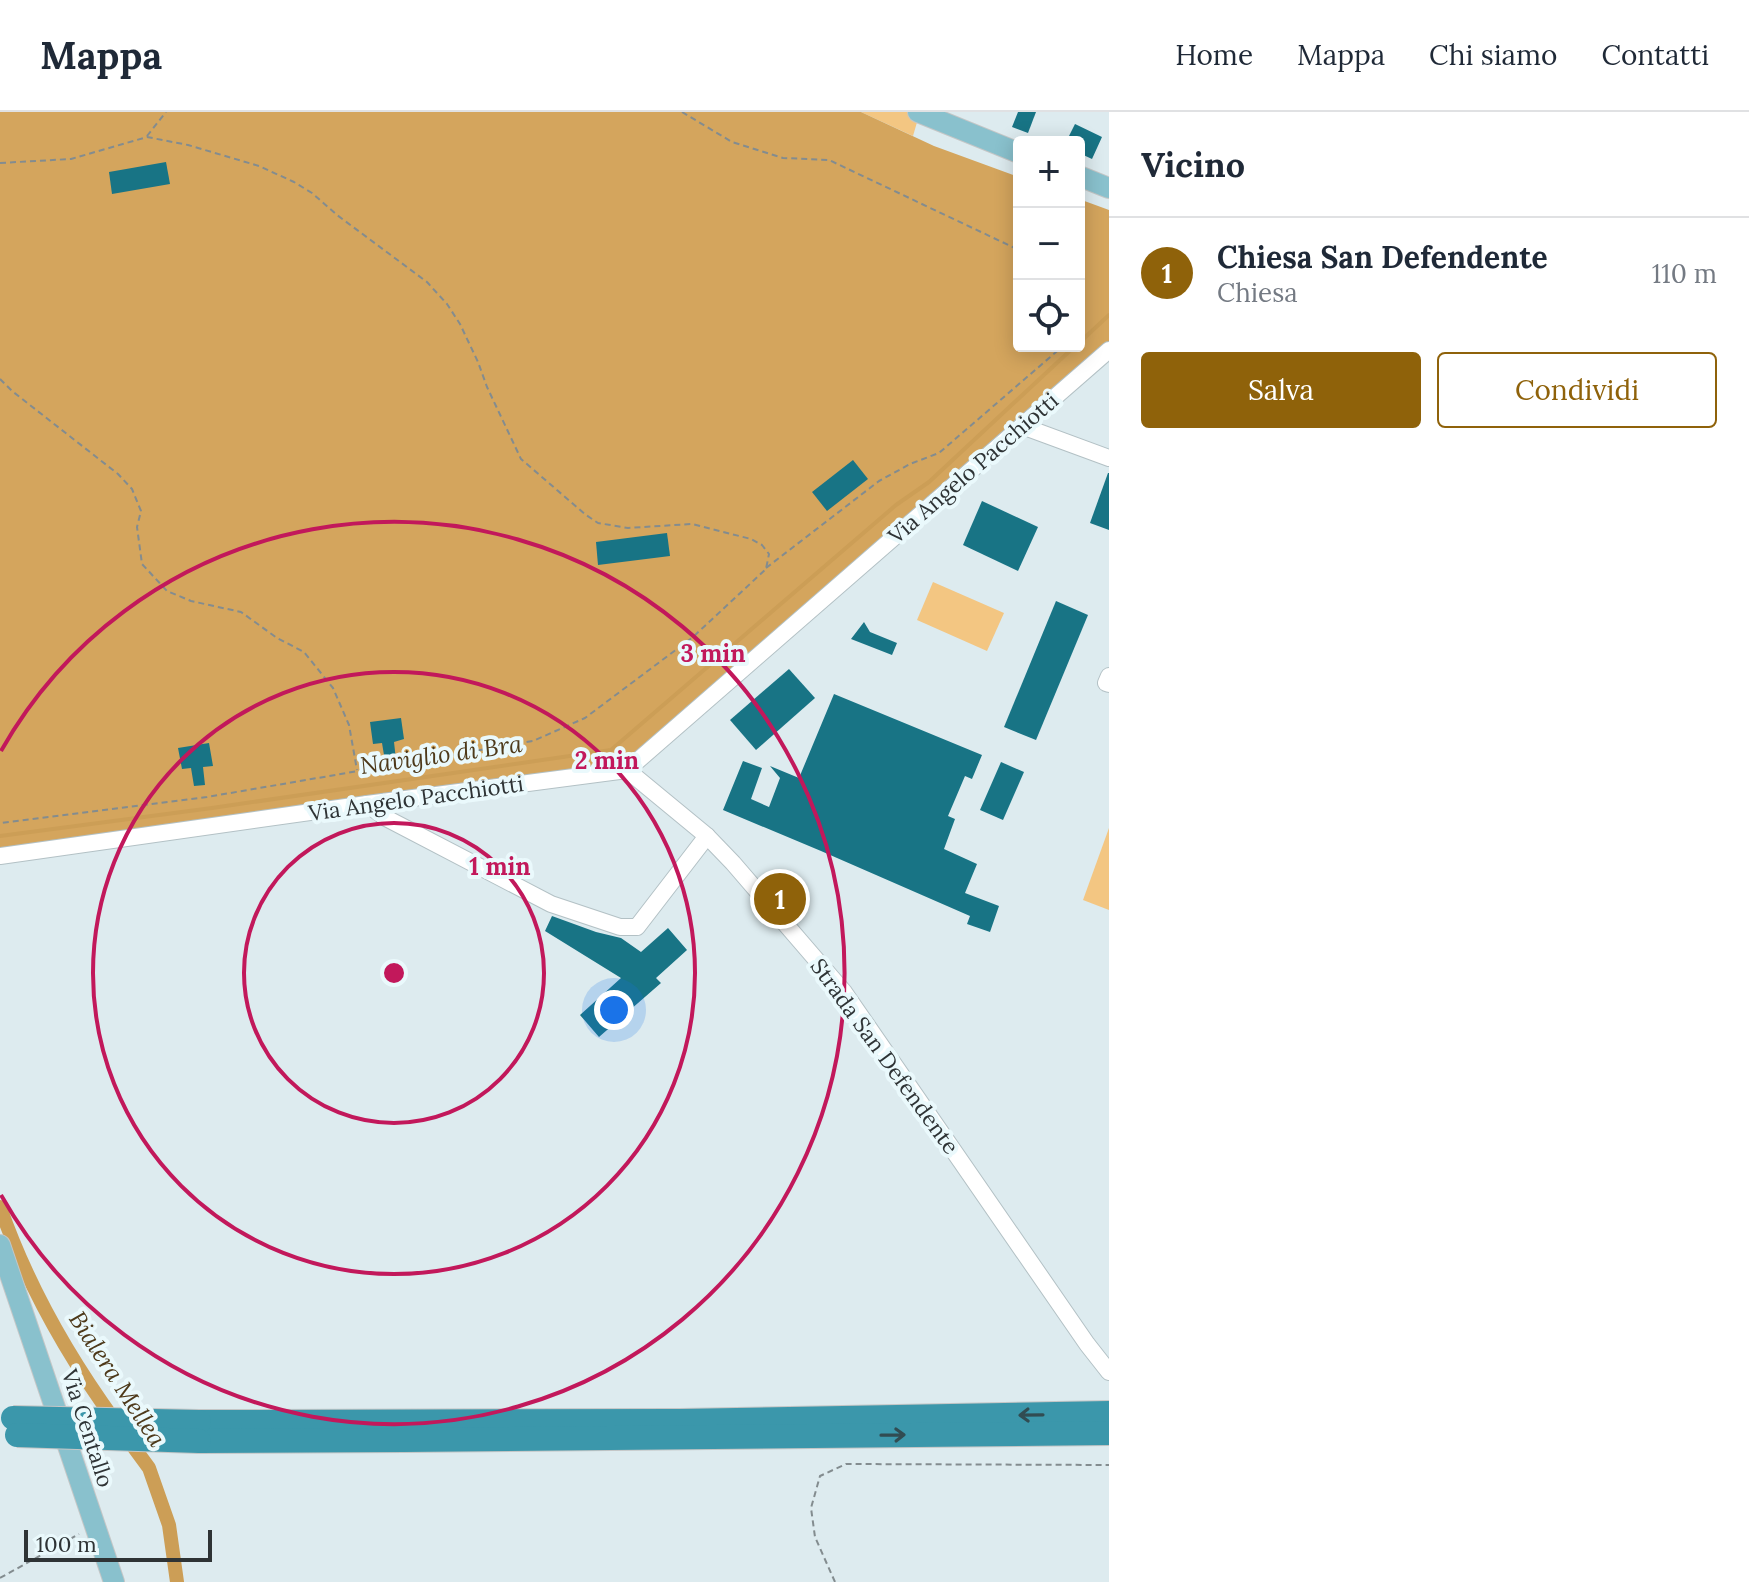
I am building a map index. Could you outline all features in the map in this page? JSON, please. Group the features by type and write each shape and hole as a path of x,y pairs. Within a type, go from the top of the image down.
{"highway":[{"path":"0,1434 1109,1413"},
{"path":"0,1417 199,1432 404,1440 1109,1433"}],"main road":[{"path":"918,112 1013,151"},
{"path":"1085,178 1109,188"},
{"name":"Via Centallo","path":"0,1245 114,1582"}],"street":[{"name":"Via Angelo Pacchiotti","path":"0,856 627,770 1109,350"},
{"path":"1022,426 1109,458"},
{"path":"1109,676 1106,683 1109,684"},
{"name":"Strada San Defendente","path":"627,770 707,836 844,992 1109,1372"},
{"path":"367,804 386,818 551,904 620,927 637,927 707,836"}],"path":[{"path":"147,137 166,112"},
{"path":"682,112 732,142 783,158 829,160 1013,247"},
{"path":"0,163 71,159 147,137 245,162 294,182 427,282 447,304 460,324 521,459 586,515 598,523 628,528 692,524 751,539 762,545 769,554 766,569"},
{"path":"0,823 207,797 533,741 585,718 693,637 766,569 879,481 939,453 1056,352"},
{"path":"0,379 118,474 132,489 141,511 137,527 142,564 167,591 191,601 241,612 277,638 304,652 333,688 349,725 357,771"},
{"path":"835,1582 815,1537 811,1508 820,1476 846,1464 1109,1465"},
{"path":"0,1578 95,1527"}],"shaded area":[{"path":"0,112 861,112 934,146 1013,175 1013,352 1085,352 1085,201 1109,210 1109,343 621,764 0,848"},
{"path":"861,112 920,112 913,136"},
{"path":"933,582 1004,613 987,651 917,620"},
{"path":"1109,828 1109,910 1083,900"}],"building":[{"path":"1018,112 1036,112 1028,133 1012,127"},
{"path":"1075,124 1102,137 1092,159 1085,156 1085,136 1069,136"},
{"path":"166,162 170,184 112,194 109,172"},
{"path":"853,460 868,479 827,511 812,492"},
{"path":"1109,473 1109,530 1090,523"},
{"path":"982,501 1038,527 1018,571 963,545"},
{"path":"667,533 670,556 598,565 596,542"},
{"path":"1056,601 1088,615 1036,740 1004,727"},
{"path":"864,622 870,632 897,643 892,655 851,639"},
{"path":"789,669 815,698 756,750 730,720"},
{"path":"834,694 982,755 972,779 965,776 948,816 955,819 944,849 977,864 965,893 999,906 990,932 967,924 970,916 723,810 743,761 762,768 751,799 769,807 780,778 770,766 799,778"},
{"path":"401,718 404,739 394,742 396,760 385,761 382,743 373,744 370,722"},
{"path":"209,743 213,766 203,767 205,785 194,786 191,768 182,769 178,748"},
{"path":"1001,762 1024,772 1003,820 980,810"},
{"path":"773,885 794,902 788,910 770,889"},
{"path":"552,916 621,938 641,952 668,928 687,950 656,978 661,983 599,1037 580,1015 621,978 545,931"}],"waterway":[{"name":"Naviglio di Bra","path":"1085,337 1109,315"},
{"name":"Naviglio di Bra","path":"0,836 611,750 896,505 929,482 1069,352"},
{"name":"Bialera Mellea","path":"0,1207 23,1264 50,1318 115,1421"},
{"name":"Bialera Mellea","path":"127,1438 149,1468 169,1525 177,1582"}],"place":[{"name":"Chiesa San Defendente","path":"780,899"}]}
